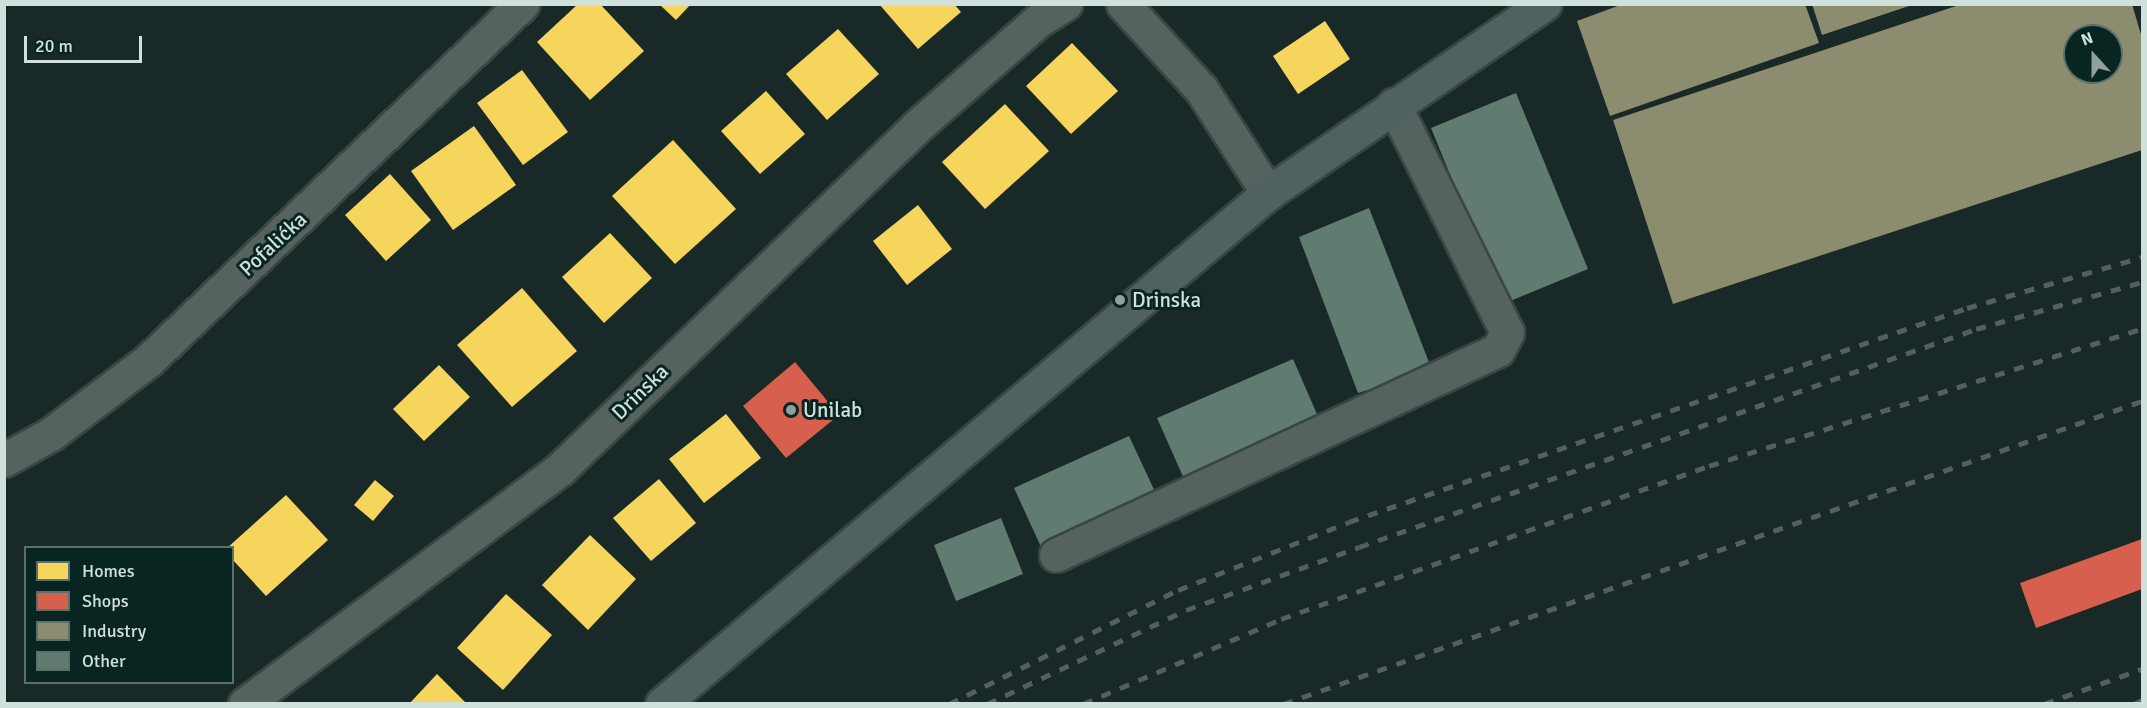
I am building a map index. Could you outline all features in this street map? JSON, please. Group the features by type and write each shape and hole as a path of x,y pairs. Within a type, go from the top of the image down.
{"main road":[{"path":"662,704 1269,193 1544,4"}],"street":[{"name":"Pofalićka","path":"4,460 51,434 149,360 522,4"},
{"name":"Drinska","path":"245,704 561,469 915,128 1039,20 1065,4"},
{"path":"1123,4 1201,89 1269,193"},
{"path":"1056,555 1498,350 1507,332 1394,105"}],"building: Homes":[{"path":"578,4 600,4 644,51 590,100 537,42"},
{"path":"659,4 691,4 676,20"},
{"path":"879,4 954,4 961,12 918,49"},
{"path":"1325,21 1350,59 1298,94 1273,56"},
{"path":"838,29 879,74 827,120 786,74"},
{"path":"1072,43 1118,91 1071,134 1026,86"},
{"path":"522,70 568,132 523,165 477,103"},
{"path":"766,91 805,134 760,174 721,131"},
{"path":"1005,104 1049,151 985,209 942,162"},
{"path":"474,126 516,185 453,230 411,171"},
{"path":"673,140 736,209 675,264 612,196"},
{"path":"390,174 431,220 386,261 345,215"},
{"path":"918,205 952,249 907,285 873,241"},
{"path":"610,233 652,278 604,323 562,277"},
{"path":"522,288 577,351 512,407 457,345"},
{"path":"439,365 470,397 424,441 393,409"},
{"path":"726,414 761,458 704,503 669,459"},
{"path":"659,479 696,523 651,561 613,518"},
{"path":"375,480 394,496 373,521 354,505"},
{"path":"286,495 328,540 266,596 234,561 234,546 229,546"},
{"path":"590,535 636,579 588,630 542,585"},
{"path":"506,594 552,635 503,690 457,648"},
{"path":"437,674 467,704 409,704"}],"building: Shops":[{"name":"Unilab","path":"795,362 839,415 786,458 743,406"},
{"path":"2142,539 2142,589 2036,628 2020,583"}],"building: Industry":[{"path":"1623,4 1805,4 1819,43 1610,116 1577,21"},
{"path":"1812,4 1912,4 1912,5 1822,35"},
{"path":"1962,4 2132,4 2142,38 2142,150 1673,304 1613,120"}],"building: Other":[{"path":"1516,93 1588,269 1503,304 1431,128"},
{"path":"1369,208 1432,370 1358,393 1299,237"},
{"path":"1293,359 1320,421 1185,481 1157,418"},
{"path":"1129,436 1157,496 1042,549 1014,488"},
{"path":"1001,518 1023,574 956,601 934,545"}],"railway":[{"path":"949,704 1178,590 1349,522 1967,308 2142,257"},
{"path":"987,704 1186,610 1976,329 2142,282"},
{"path":"1083,704 1281,619 1709,466 2142,329"},
{"path":"1283,704 2142,401"},
{"path":"2044,704 2142,669"},
{"path":"2134,704 2142,700"}],"place":[{"name":"Drinska","path":"1120,300"},
{"name":"Unilab","path":"791,410"}]}
